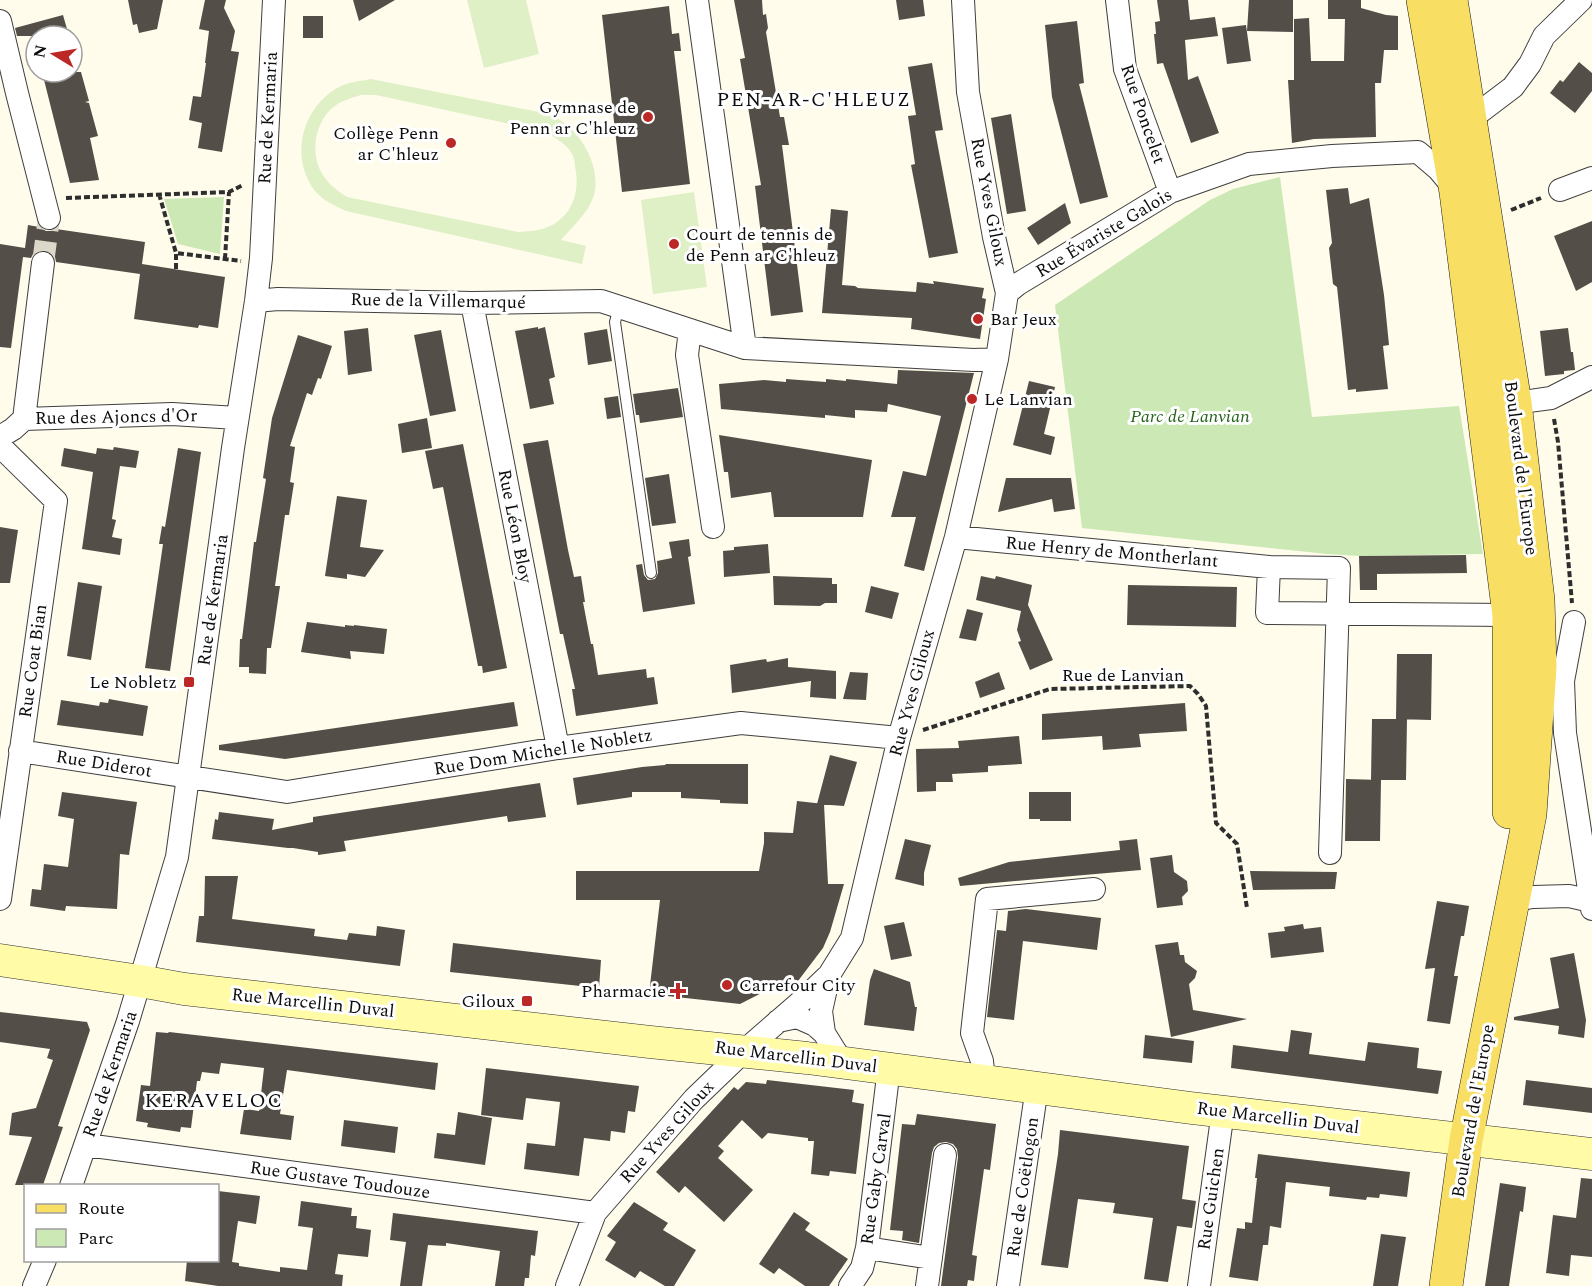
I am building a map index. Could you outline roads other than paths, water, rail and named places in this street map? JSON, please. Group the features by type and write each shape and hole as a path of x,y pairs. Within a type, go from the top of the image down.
{"main road":[{"name":"Boulevard de l'Europe","path":"1423,0 1467,109 1456,192 1509,615 1510,767 1506,937"},
{"name":"Boulevard de l'Europe","path":"1446,1286 1466,1140 1530,814 1540,667 1538,600 1515,403 1451,0"},
{"name":"Rue Marcellin Duval","path":"0,960 184,989 842,1062 1223,1111 1592,1154"}],"street":[{"name":"Rue de Kermaria","path":"71,1184 128,1021 177,858 261,258 274,0"},
{"path":"697,0 745,348"},
{"name":"Rue Yves Giloux","path":"567,1286 595,1213 694,1099 829,975 852,938 899,738 956,537 998,360 1007,293 994,237 968,92 963,0"},
{"name":"Rue Poncelet","path":"1117,0 1125,69 1170,192"},
{"path":"1456,192 1439,170 1418,152 1431,134 1467,109 1513,87 1530,64 1544,36 1581,0"},
{"path":"0,21 8,96 47,208"},
{"name":"Rue Évariste Galois","path":"1007,293 1018,284 1170,192 1249,164 1332,156 1418,152"},
{"path":"1560,190 1592,178"},
{"path":"24,419 44,263"},
{"name":"Rue de la Villemarqué","path":"256,301 278,299 472,303 601,301 745,348 998,360"},
{"name":"Rue Léon Bloy","path":"472,303 558,748"},
{"path":"690,330 687,356 713,527"},
{"path":"1515,403 1551,398 1592,377"},
{"name":"Rue des Ajoncs d'Or","path":"0,437 24,419 172,414 237,418"},
{"name":"Rue Coat Bian","path":"0,446 56,501 0,899"},
{"name":"Rue Henry de Montherlant","path":"956,537 1269,567 1339,568 1330,852"},
{"path":"1269,567 1267,613 1509,615"},
{"path":"1574,622 1563,681 1565,733 1591,905"},
{"name":"Rue Dom Michel le Nobletz","path":"189,777 287,792 558,748 741,723 899,738"},
{"name":"Rue Diderot","path":"20,751 189,777"},
{"path":"984,1081 982,1062 972,1033 987,900 1094,889"},
{"path":"1514,900 1569,896 1591,905"},
{"path":"824,1033 821,1011 829,975"},
{"path":"778,1021 797,1017 815,1025 824,1033 842,1062"},
{"name":"Rue Gaby Carval","path":"850,1286 862,1268 867,1248 889,1068"},
{"name":"Rue de Coëtlogon","path":"1008,1286 1037,1087"},
{"name":"Rue Guichen","path":"1199,1286 1223,1111"},
{"name":"Rue Gustave Toudouze","path":"86,1145 595,1213"},
{"path":"927,1286 945,1155"},
{"path":"867,1248 931,1258"},
{"path":"34,1286 44,1262"}],"lane":[{"path":"619,307 615,322 651,573"}],"tunnel":[{"path":"43,263 49,218"}],"place":[{"name":"Gymnase de Penn ar C'hleuz","path":"648,117"},
{"name":"Collège Penn ar C'hleuz","path":"451,143"},
{"name":"Court de tennis de de Penn ar C'hleuz","path":"674,244"},
{"name":"Bar Jeux","path":"978,319"},
{"name":"Le Lanvian","path":"972,399"},
{"name":"Le Nobletz","path":"189,682"},
{"name":"Carrefour City","path":"727,985"},
{"name":"Pharmacie","path":"678,991"},
{"name":"Giloux","path":"527,1001"}],"district":[{"name":"PEN-AR-C'HLEUZ","path":"814,100"},
{"name":"KERAVELOC","path":"214,1101"}],"park label":[{"name":"Parc de Lanvian","path":"1190,416"}]}
